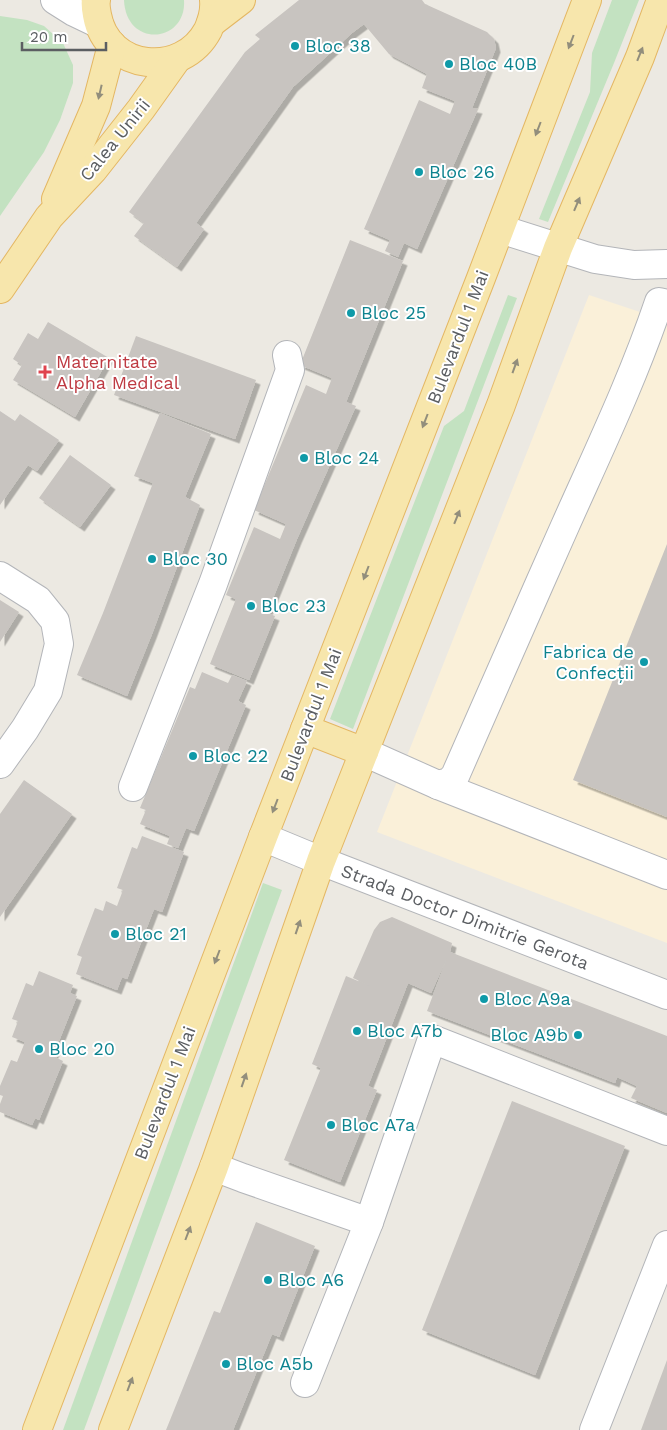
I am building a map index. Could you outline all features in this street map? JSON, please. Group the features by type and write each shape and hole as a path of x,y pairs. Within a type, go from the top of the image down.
{"main road":[{"path":"102,23 126,56 142,62 159,63 176,60 191,51 203,38 212,12 241,0"},
{"path":"113,1430 214,1166 322,862 364,752 501,405 558,248 640,56 661,0"},
{"name":"Bulevardul 1 Mai","path":"37,1430 263,837 500,229 585,1"},
{"name":"Calea Unirii","path":"49,217 96,106 102,23"},
{"name":"Calea Unirii","path":"0,288 49,217 93,170 142,109 176,60"},
{"path":"305,729 364,752"}],"street":[{"path":"56,0 74,12 102,23"},
{"path":"500,229 595,259 634,265 667,264"},
{"path":"438,784 449,782 455,776 627,389 663,303 667,276"},
{"path":"133,787 213,584 290,370 287,355"},
{"path":"0,576 38,600 55,621 59,644 48,691 25,729 0,764"},
{"path":"364,752 438,784 667,875"},
{"name":"Strada Doctor Dimitrie Gerota","path":"263,837 322,862 667,995"},
{"path":"305,1383 369,1222 432,1040 667,1130"},
{"path":"214,1166 369,1222"},
{"path":"594,1430 667,1245"}],"shaded area":[{"path":"589,295 667,321 667,943 377,832"}],"green space":[{"path":"124,0 184,0 182,14 176,25 167,32 156,34 145,33 135,27 127,16"},
{"path":"612,0 639,0 548,222 539,219 590,92 592,53"},
{"path":"0,16 27,20 44,26 63,43 73,65 73,83 60,120 44,152 0,216"},
{"path":"508,295 517,298 353,729 330,719 444,426 464,411"},
{"path":"263,883 282,890 84,1430 63,1430"}],"building":[{"path":"299,0 422,0 425,4 487,32 494,39 496,48 472,108 478,109 417,249 404,243 398,257 385,251 390,240 364,229 419,100 450,114 455,101 422,88 427,74 389,54 364,24 293,87 196,223 204,229 177,267 134,236 144,223 129,212 245,52 260,39 255,35"},
{"path":"350,240 403,261 346,402 356,406 297,539 267,613 275,616 249,680 210,664 236,599 226,595 254,527 280,539 286,524 254,510 306,385 326,394 332,378 300,365"},
{"path":"48,322 109,358 75,417 13,380 22,365 13,359 28,333 38,339"},
{"path":"136,336 256,380 235,439 114,395"},
{"path":"0,411 15,421 20,414 59,440 37,471 28,465 0,505"},
{"path":"160,413 211,434 185,497 200,505 127,696 77,675 153,483 134,476"},
{"path":"70,455 111,485 80,527 39,498"},
{"name":"Fabrica de Confecții","path":"667,544 667,817 573,780"},
{"path":"0,600 19,612 0,642"},
{"name":"Bloc 22","path":"202,672 228,683 232,675 247,681 238,701 246,705 194,831 186,828 178,848 167,844 170,836 140,824 146,810 140,808 190,687 195,689"},
{"path":"24,780 72,814 0,917 0,814"},
{"name":"Bloc 21","path":"142,836 184,852 162,912 154,909 127,979 122,977 117,990 76,974 82,957 77,955 95,908 103,911 106,901 117,906 123,890 117,888 132,847 137,849"},
{"path":"392,917 452,943 450,952 667,1036 667,1113 631,1098 637,1086 617,1077 615,1083 427,1011 447,958 431,993 408,983 368,1086 377,1090 340,1182 284,1160 321,1068 312,1064 346,976 370,986 353,978 374,930 380,922"},
{"name":"Bloc 20","path":"39,971 73,985 70,993 77,996 53,1056 63,1061 39,1120 35,1118 32,1125 0,1112 3,1096 0,1095 0,1086 11,1060 17,1062 25,1042 12,1037 18,1021 12,1019 26,983 33,986"},
{"path":"512,1101 625,1146 535,1375 422,1330"},
{"path":"256,1222 315,1246 279,1337 272,1334 233,1430 166,1430 214,1311 220,1313"},
{"path":"667,1360 667,1430 641,1430"}],"place":[{"name":"Bloc 38","path":"295,46"},
{"name":"Bloc 40B","path":"449,64"},
{"name":"Bloc 26","path":"419,172"},
{"name":"Bloc 25","path":"351,313"},
{"name":"Maternitate Alpha Medical","path":"45,372"},
{"name":"Bloc 24","path":"304,458"},
{"name":"Bloc 30","path":"152,559"},
{"name":"Bloc 23","path":"251,606"},
{"name":"Fabrica de Confecții","path":"644,662"},
{"name":"Bloc 22","path":"193,756"},
{"name":"Bloc 21","path":"115,934"},
{"name":"Bloc A9a","path":"484,999"},
{"name":"Bloc A7b","path":"357,1031"},
{"name":"Bloc A9b","path":"578,1035"},
{"name":"Bloc 20","path":"39,1049"},
{"name":"Bloc A7a","path":"331,1125"},
{"name":"Bloc A6","path":"268,1280"},
{"name":"Bloc A5b","path":"226,1364"}]}
